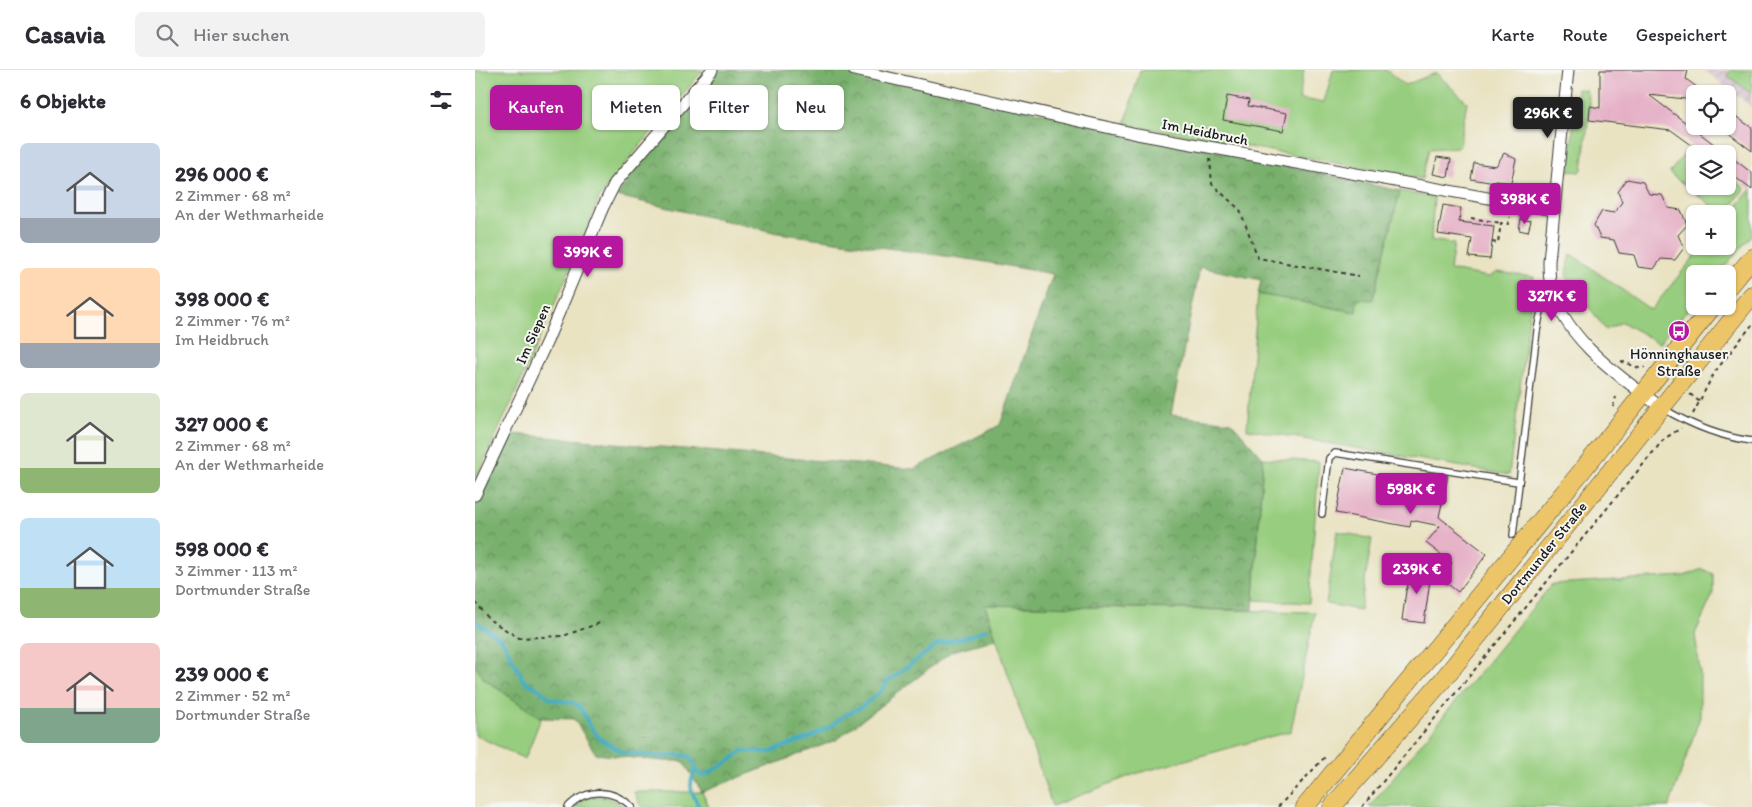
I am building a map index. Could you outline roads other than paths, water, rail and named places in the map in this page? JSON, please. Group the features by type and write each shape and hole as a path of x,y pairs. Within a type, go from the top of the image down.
{"main road":[{"path":"1736,277 1752,258"},
{"name":"Dortmunder Straße","path":"1332,807 1441,682 1752,296"},
{"name":"Dortmunder Straße","path":"1305,807 1581,472 1706,315"}],"street":[{"name":"Im Siepen","path":"475,494 547,341 603,207 615,183 712,70"},
{"name":"Im Heidbruch","path":"854,70 1137,134 1554,210"},
{"path":"1568,70 1549,261 1553,295 1560,311 1598,360 1662,408"}],"lane":[{"path":"1513,535 1537,332 1543,305 1553,295"},
{"path":"1662,408 1689,423 1738,440 1752,441"},
{"path":"1322,514 1329,458 1335,453 1518,482"},
{"path":"568,807 585,794 596,792 620,797 632,807"}],"waterway":[{"path":"475,620 502,640 524,681 551,699 574,703 581,708 588,723 600,739 622,752 662,757 689,756 695,765 691,787 699,807"},
{"path":"696,771 703,776 728,762 742,751 769,752 811,737 834,724 843,716 860,708 880,692 887,682 938,644 970,636 987,629"}],"place":[{"name":"Hönninghauser Straße","path":"1679,331"}]}
